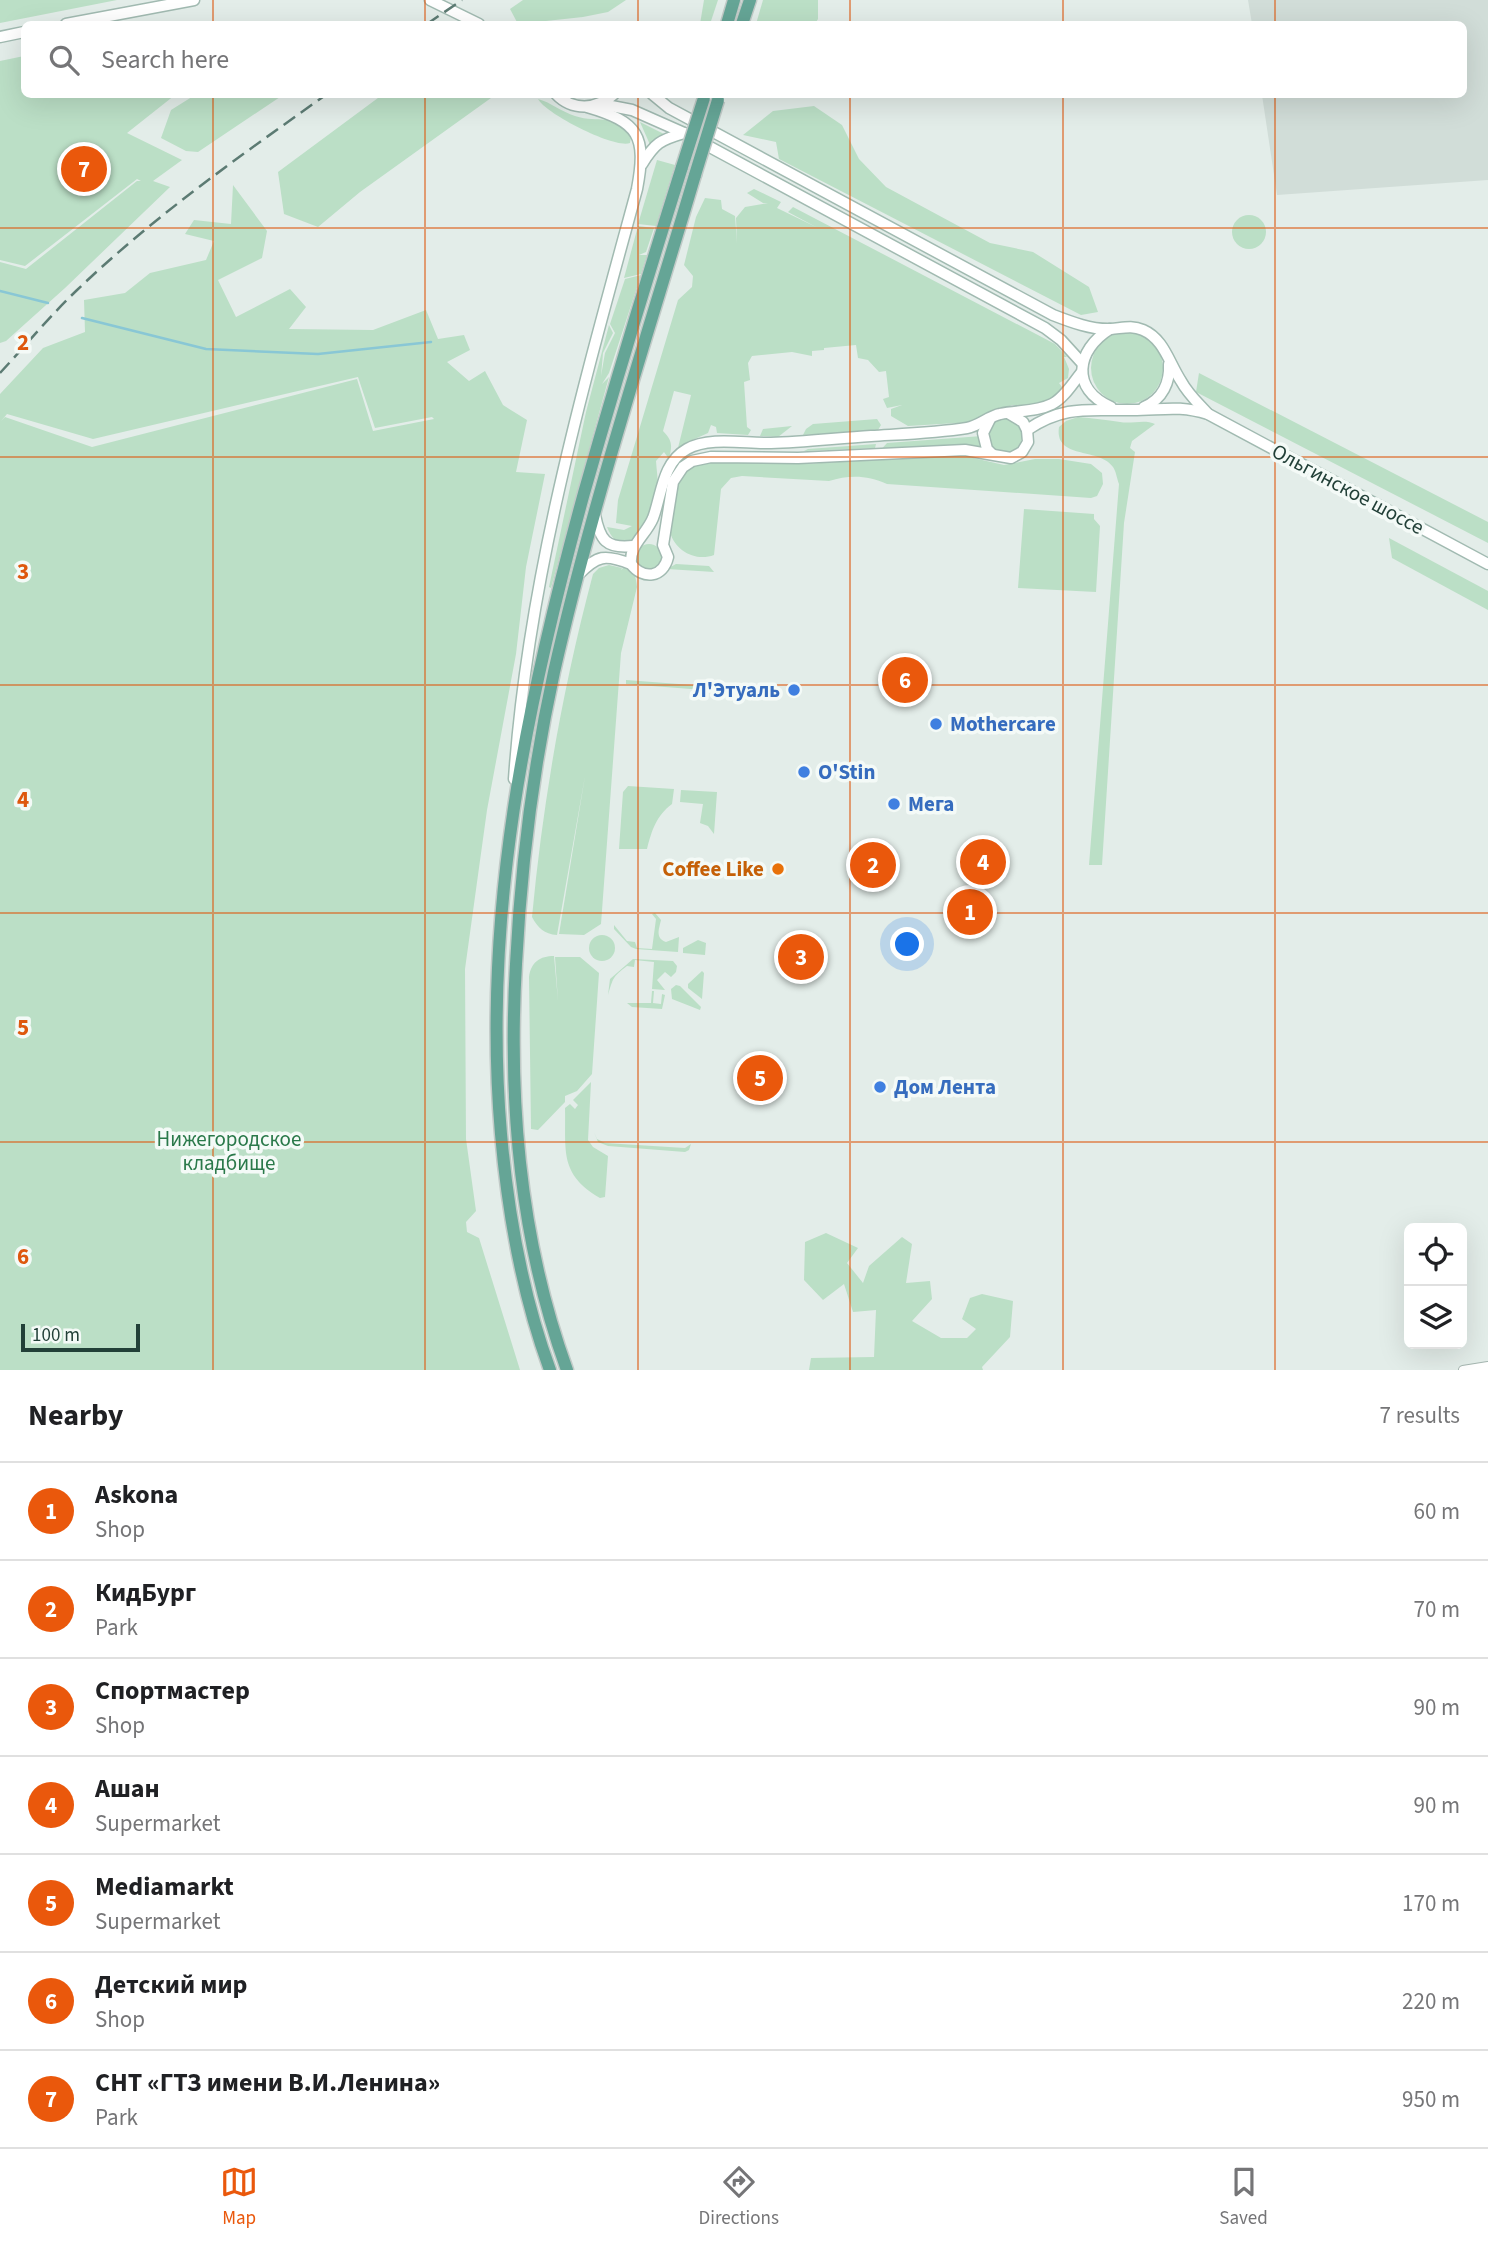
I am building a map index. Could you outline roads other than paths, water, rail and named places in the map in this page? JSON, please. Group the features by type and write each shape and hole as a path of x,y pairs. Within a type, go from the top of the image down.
{"main road":[{"path":"82,21 194,0"},
{"path":"430,0 473,21"},
{"path":"728,21 734,0"},
{"path":"744,21 750,0"},
{"path":"0,37 21,33"},
{"path":"562,98 573,106 614,115 626,122 640,143 642,164"},
{"path":"601,104 609,98"},
{"path":"658,98 669,108 1053,315 1082,325 1110,329 1128,326 1142,329 1163,346 1191,396 1208,414"},
{"path":"512,808 562,571 610,400 703,98"},
{"path":"567,1370 542,1292 527,1218 514,1090 513,1031 526,833 554,673 578,575 719,98"},
{"path":"587,107 601,104 632,110 684,134 1045,328 1061,340 1082,368 1088,390 1100,402 1120,410"},
{"path":"550,1370 529,1307 510,1218 497,1089 498,958 517,727 532,625 562,469 642,164 651,149 662,139 684,134"},
{"path":"631,564 630,555 654,516 664,478 672,463 688,448 700,444 771,443 969,428 995,416 1037,409 1054,403 1082,368 1090,346 1099,335 1110,329"},
{"path":"1135,410 1159,397 1170,376 1169,361"},
{"path":"1027,430 1043,419 1063,411 1091,408 1135,410 1173,407 1208,414"},
{"path":"663,545 673,482 683,467 692,461 711,457 798,458 965,450 1005,459 1022,452 1028,442 1023,422 1008,413"},
{"name":"Ольгинское шоссе","path":"1208,414 1488,564"},
{"path":"990,419 985,426 983,441 992,454"},
{"path":"578,575 598,558 608,557 631,564 643,575 657,574 666,564 667,551 657,540 620,548 610,545 598,531 595,515"}],"street":[{"path":"1463,1370 1488,1366"}],"waterway":[{"path":"0,291 48,303"},
{"path":"82,318 206,349 318,354 431,342"}],"railway":[{"path":"431,21 462,0"},
{"path":"0,373 66,301 135,238 198,188 321,98"}],"place":[{"name":"СНТ «ГТЗ имени В.И.Ленина»","path":"84,169"},
{"name":"Детский мир","path":"905,680"},
{"name":"Л'Этуаль","path":"794,690"},
{"name":"Mothercare","path":"936,724"},
{"name":"O'Stin","path":"804,772"},
{"name":"Мега","path":"894,804"},
{"name":"Ашан","path":"983,862"},
{"name":"КидБург","path":"873,865"},
{"name":"Coffee Like","path":"778,869"},
{"name":"Askona","path":"970,912"},
{"name":"Спортмастер","path":"801,957"},
{"name":"Mediamarkt","path":"760,1078"},
{"name":"Дом Лента","path":"880,1087"}],"park label":[{"name":"Нижегородское кладбище","path":"229,1151"}]}
